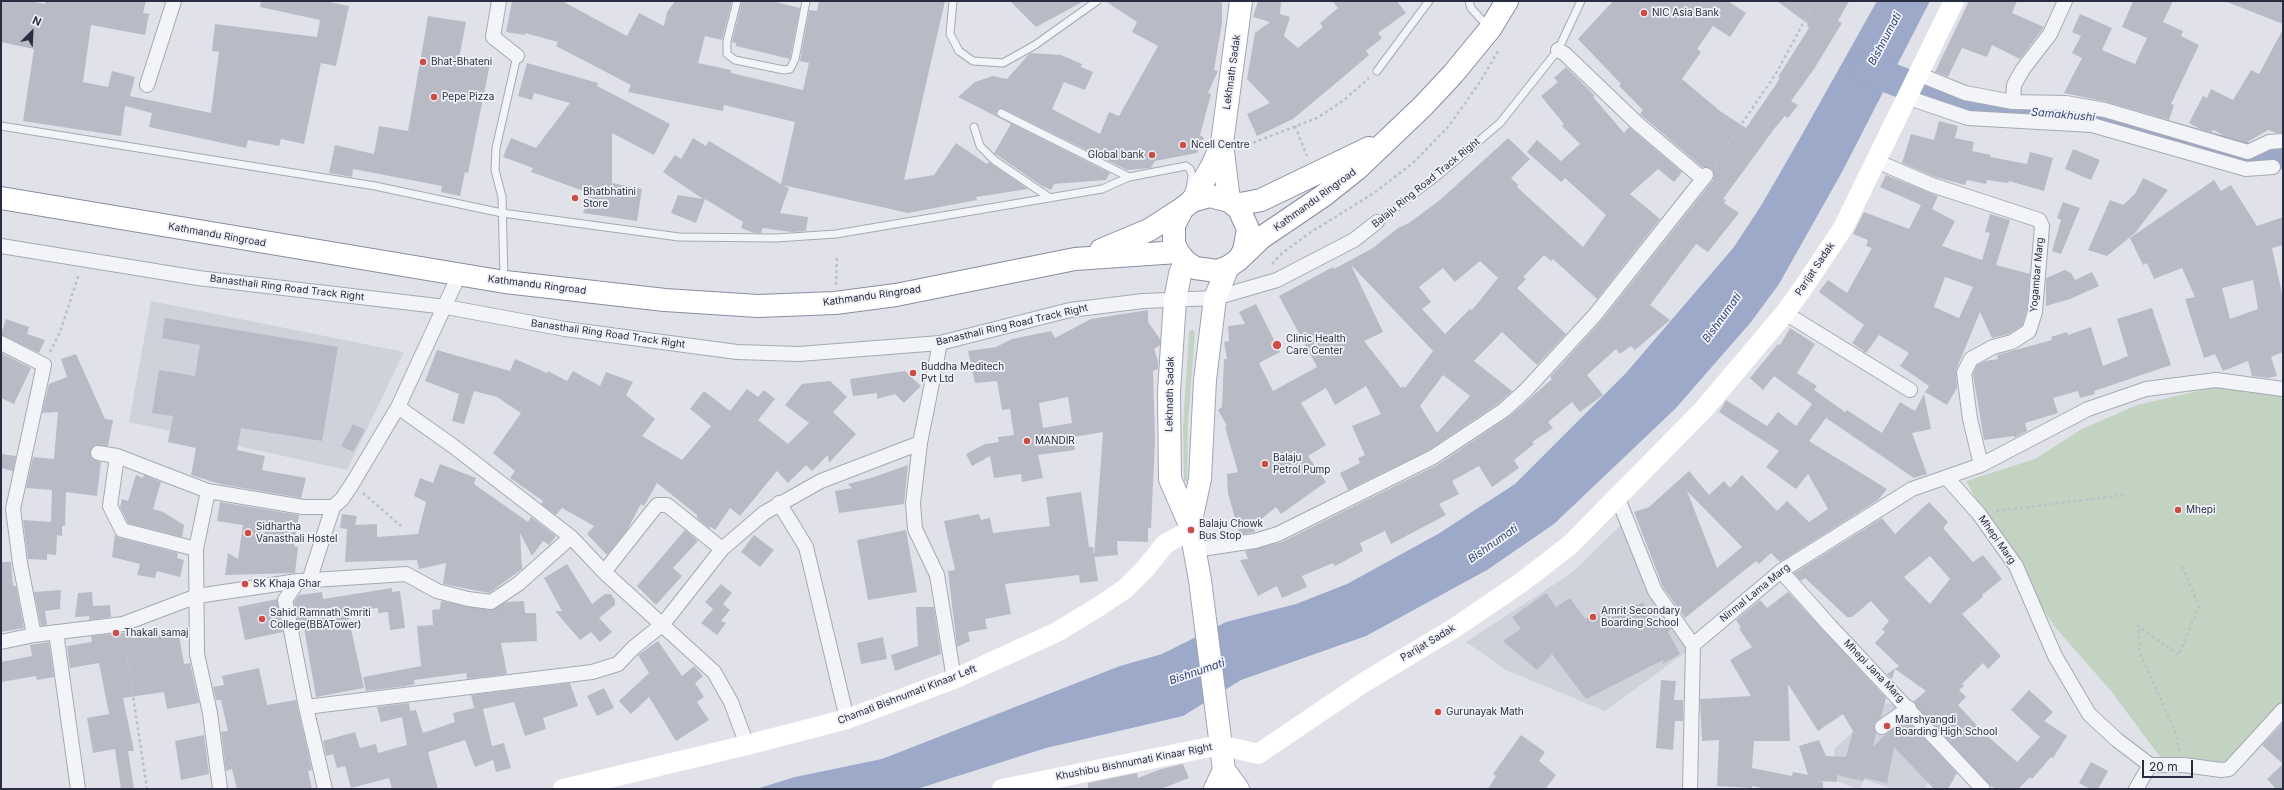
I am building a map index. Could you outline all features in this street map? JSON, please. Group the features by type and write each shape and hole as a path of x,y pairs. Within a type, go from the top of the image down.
{"main road":[{"name":"Lekhnath Sadak","path":"1230,201 1222,143 1241,1"},
{"name":"Kathmandu Ringroad","path":"1233,263 1261,238 1324,196 1357,169 1438,90 1490,29 1507,1"},
{"name":"Kathmandu Ringroad","path":"1,198 459,276 505,282 665,300 732,305 758,306 835,303 896,295 1075,259 1144,232 1188,204 1210,196 1241,204 1261,200 1390,137"},
{"name":"Lekhnath Sadak","path":"1188,204 1212,166 1222,143"},
{"path":"1188,204 1174,225 1174,244 1182,257 1195,268 1206,271 1217,271 1233,263 1244,251 1248,229 1245,219 1239,209 1230,201"},
{"name":"Lekhnath Sadak","path":"1182,257 1175,300 1169,391 1170,479 1191,535 1200,580 1220,744 1220,780"},
{"name":"Kathmandu Ringroad","path":"1075,259 1182,257"},
{"name":"Lekhnath Sadak","path":"1191,535 1200,479 1205,380 1215,298 1233,263"},
{"path":"1220,780 1238,789"}],"street":[{"path":"147,85 174,1"},
{"path":"499,1 493,37 517,56"},
{"name":"Parijat Sadak","path":"1220,744 1258,754 1363,683 1456,627 1522,582 1570,545 1703,410 1785,313 1843,228 1954,1"},
{"path":"2013,102 2014,85 2023,69 2050,34 2065,1"},
{"path":"1191,535 1255,541 1278,534 1433,457 1504,410 1526,390 1595,315 1664,232 1705,177 1638,124 1565,54 1558,50"},
{"path":"1912,85 2013,102 2066,103 2105,110 2248,152 2262,149 2269,142 2283,141"},
{"path":"1912,85 1968,118 2092,125 2246,169 2276,166"},
{"path":"2262,149 2276,166"},
{"name":"Yogambar Marg","path":"1876,161 1932,185 2039,220 2042,226 2035,312 2029,330 2012,342 1993,347 1971,359 1964,373 1970,419 1981,465"},
{"name":"Balaju Ring Road Track Right","path":"1215,298 1277,280 1354,240 1377,222"},
{"name":"Banasthali Ring Road Track Right","path":"1,246 198,278 446,307 565,329 737,352 799,354 940,343 1070,310 1143,301 1215,298"},
{"path":"325,789 306,707 285,600 303,581 333,507 342,499 352,484 398,407 446,307 459,276"},
{"path":"1785,313 1910,390"},
{"path":"1,343 44,365 13,509 20,563 34,635"},
{"path":"940,343 920,443 913,503 915,529 937,575 954,679"},
{"path":"1947,478 1981,465 2088,409 2146,389 2216,380 2283,389"},
{"path":"398,407 453,446 570,536 604,572 663,624 714,672 731,702 747,745"},
{"path":"306,707 592,672 618,664 633,648 663,624 722,550 764,513 779,503 821,481 920,443"},
{"path":"98,453 117,456 208,491 302,507 333,507"},
{"path":"117,456 110,506 122,530 196,549"},
{"name":"Mhepi Marg","path":"1947,478 1979,514 2016,566 2055,656 2089,714 2117,740 2150,765"},
{"name":"Nirmal Lama Marg","path":"1693,645 1782,571 1912,489 1947,478"},
{"path":"208,491 196,549 197,654 210,713 220,789"},
{"path":"1617,496 1655,591 1693,645 1690,789"},
{"path":"779,503 806,548 847,719"},
{"path":"604,572 656,505 667,504 722,550"},
{"name":"Chamati Bishnumati Kinaar Left","path":"564,789 747,745 847,719 954,679 1057,632 1125,589 1145,569 1165,544 1191,535"},
{"path":"1,642 34,635 123,624 197,596 303,581 406,574 437,591 468,599 491,602 518,584 570,536"},
{"name":"Mhepi Jana Marg","path":"1782,571 1830,626 1909,708 1983,789"},
{"path":"56,632 78,789"},
{"path":"1882,727 1909,708"},
{"path":"2136,789 2150,765 2184,765 2221,770 2228,769 2283,710"},
{"name":"Khushibu Bishnumati Kinaar Right","path":"1002,789 1220,744"}],"lane":[{"path":"737,1 727,41 727,54 735,60 790,70 795,59 806,1"},
{"path":"953,1 950,34 959,51 973,61 1003,63 1034,45 1097,1"},
{"path":"1377,71 1429,1"},
{"path":"1469,1 1471,8 1490,29"},
{"name":"Balaju Ring Road Track Right","path":"1377,222 1434,178 1500,123 1558,50 1581,1"},
{"path":"505,282 502,197 496,170 496,148 517,56"},
{"path":"1001,113 1129,177"},
{"path":"1,126 375,186 502,213 679,237 776,238 836,234 1102,189 1129,177 1186,166 1190,169 1192,175 1188,204"},
{"path":"974,127 980,146 994,160 1050,198"}],"path":[{"path":"1705,177 1777,72 1815,1"},
{"path":"1222,143 1239,148 1317,118 1344,100 1377,71"},
{"path":"835,303 837,256"},
{"path":"44,365 60,332 83,260"},
{"path":"352,484 401,526"},
{"path":"1979,514 2124,495"},
{"path":"2182,566 2199,606 2179,655 2138,626 2140,653 2174,729 2184,765"},
{"path":"126,656 146,789"}],"shaded area":[{"path":"151,301 404,352 347,470 129,422"},
{"name":"Amrit Secondary Boarding School","path":"1621,525 1697,644 1605,711 1506,670 1466,642 1573,572"},
{"name":"Marshyangdi Boarding High School","path":"1884,703 1894,704 1941,754 1925,789 1894,789 1864,780 1860,789 1857,789 1835,780 1834,749"}],"green space":[{"path":"1192,329 1195,332 1188,424 1187,481 1184,481 1183,426 1189,332"},
{"path":"2259,386 2283,393 2283,707 2228,765 2163,761 2111,691 2054,626 1987,519 1966,481 2035,459 2082,429 2137,405 2211,388"}],"water":[{"name":"Bishnumati","path":"1877,1 1930,1 1842,172 1779,284 1751,322 1676,408 1554,524 1487,570 1366,636 1241,680 1183,716 1046,748 917,789 756,789 795,777 882,759 1120,666 1162,654 1226,622 1296,604 1347,584 1438,534 1515,484 1626,373 1734,247 1762,204"}],"building":[{"path":"1,1 30,1 45,4 45,1 146,1 143,13 149,14 145,35 91,25 83,82 108,87 112,71 135,77 130,96 211,113 219,52 212,51 215,24 317,37 320,20 260,7 261,1 324,1 349,6 336,66 321,63 304,144 281,139 279,146 248,140 246,148 149,127 152,113 125,106 121,136 23,121 34,49 1,42"},
{"path":"512,1 562,1 627,36 639,13 664,26 667,12 675,1 732,1 722,40 705,36 698,63 731,70 731,73 803,90 809,63 800,61 809,10 817,11 819,1 945,1 904,180 934,175 956,143 987,164 989,162 1028,189 976,197 977,200 908,213 783,185 789,188 780,213 808,217 806,231 791,232 763,228 761,233 754,233 741,228 743,222 705,199 696,223 671,213 678,195 703,199 663,172 675,155 681,159 693,138 706,146 709,141 781,184 795,122 724,105 723,111 628,92 631,85 556,46 558,42 525,33 525,35 506,32"},
{"path":"742,1 772,1 800,8 790,59 736,46 736,43 732,42"},
{"path":"1010,1 1084,1 1036,27"},
{"path":"1105,1 1222,1 1222,23 1214,70 1218,71 1208,93 1211,94 1200,135 1204,138 1197,153 1155,161 1151,168 1127,170 1003,109 998,109 996,114 999,117 1110,173 1106,180 1054,184 1051,190 1042,186 994,153 1011,124 958,97 975,82 993,76 1007,79 1030,53 1061,55 1082,64 1081,67 1093,72 1085,90 1064,82 1052,109 1100,134 1109,112 1119,116 1158,46 1132,32 1137,22"},
{"path":"1258,1 1281,1 1280,14 1290,17 1284,36 1298,48 1323,27 1320,23 1338,8 1332,1 1397,1 1406,13 1378,33 1382,38 1366,51 1369,55 1293,119 1257,136 1247,114 1270,103 1247,79 1255,33 1270,22 1253,17"},
{"path":"1613,1 1728,1 1746,13 1730,37 1713,26 1697,49 1701,52 1682,79 1720,111 1746,128 1775,86 1780,78 1778,77 1809,28 1807,26 1808,24 1777,1 1849,1 1838,21 1842,23 1814,69 1791,101 1798,105 1788,118 1785,116 1774,129 1723,199 1726,200 1724,203 1739,213 1708,252 1696,244 1650,305 1670,320 1635,350 1631,346 1620,354 1616,349 1587,375 1603,395 1580,412 1572,402 1548,422 1553,428 1532,442 1534,444 1514,460 1519,468 1492,487 1479,466 1452,481 1459,494 1439,504 1446,515 1391,544 1385,531 1360,543 1363,551 1335,566 1333,563 1302,576 1307,587 1282,598 1277,586 1258,596 1240,560 1248,559 1245,551 1282,542 1437,465 1510,416 1552,379 1550,377 1602,320 1713,180 1714,176 1712,169 1702,167 1640,114 1643,110 1619,86 1621,84 1578,39"},
{"path":"1969,1 2017,1 2012,13 2044,27 2020,59 1992,45 1987,57 1962,48 1948,77 1935,72"},
{"path":"2133,1 2173,1 2163,22 2183,31 2181,36 2199,45 2171,104 2174,105 2169,120 2107,102 2064,93 2082,58 2072,53 2081,36 2072,32 2080,14 2112,28 2102,50 2135,64 2147,38 2122,27"},
{"path":"2283,1 2283,24 2227,2"},
{"path":"428,16 466,22 459,58 490,64 468,173 465,172 460,196 441,192 442,186 353,169 352,177 329,173 335,145 374,154 379,126 408,131"},
{"path":"2283,29 2283,133 2276,133 2268,130 2246,143 2227,137 2213,130 2211,132 2202,130 2189,123 2203,96 2207,98 2211,89 2233,100 2251,70 2259,74"},
{"path":"527,63 598,83 597,86 670,124 654,155 612,133 612,183 642,189 637,221 583,213 589,193 531,172 533,168 503,157 511,138 536,148 570,103 534,93 532,100 518,96"},
{"path":"1566,67 1595,96 1593,97 1624,133 1629,127 1682,172 1674,182 1658,169 1630,194 1660,219 1597,299 1553,259 1551,261 1544,255 1523,277 1526,279 1517,288 1566,334 1537,365 1502,332 1474,361 1512,391 1499,403 1429,450 1348,490 1340,473 1360,463 1358,458 1365,455 1352,426 1381,414 1366,386 1335,405 1326,388 1301,403 1326,445 1308,456 1326,482 1281,514 1276,507 1253,526 1255,532 1240,535 1228,494 1227,474 1238,472 1225,427 1227,426 1218,410 1222,407 1224,359 1227,359 1224,342 1229,341 1228,326 1245,324 1239,312 1256,304 1280,352 1259,363 1273,391 1317,367 1279,296 1333,267 1334,269 1373,248 1398,228 1409,223 1440,200 1508,138 1530,159 1511,178 1518,185 1517,187 1583,247 1606,215 1565,178 1561,182 1527,152 1537,140 1561,161 1580,144 1562,126 1564,124 1541,96 1558,82 1554,78","holes":["1480,261 1498,278 1472,310 1470,309 1445,334 1422,309 1431,302 1419,287 1443,268 1455,282","1351,265 1433,351 1405,388 1403,386 1401,388 1364,341 1383,332","1443,375 1470,396 1437,433 1420,406"]},
{"path":"1939,121 1958,126 1955,138 1974,142 1972,151 1991,155 1990,157 2027,164 2030,152 2053,158 2044,191 2009,181 2008,183 1987,180 1986,184 1967,180 1965,185 1935,177 1902,163 1911,134 1934,140"},
{"path":"2073,149 2100,160 2091,180 2065,169"},
{"path":"1886,175 1938,196 1932,209 1955,221 1942,246 1982,260 1990,233 1985,232 1990,214 2010,220 1996,265 2030,274 2027,310 2022,326 2009,334 1992,338 1980,312 1956,370 1957,388 1947,405 1925,392 1929,386 1900,366 1909,353 1879,335 1866,353 1852,343 1864,325 1819,292 1828,280 1847,293 1872,248 1866,246 1868,240 1853,234 1864,212 1909,229 1921,205 1880,187","holes":["1945,277 1973,287 1959,318 1934,307"]},
{"path":"2143,178 2168,190 2135,233 2107,256 2088,250 2110,200 2123,205 2135,194"},
{"path":"2214,180 2221,191 2231,185 2257,226 2283,217 2283,245 2272,248 2283,298 2283,352 2271,357 2277,376 2268,378 2252,376 2248,361 2223,371 2215,354 2204,358 2185,299 2195,297 2182,268 2154,279 2147,263 2143,265 2130,238","holes":["2253,280 2258,309 2230,319 2222,288"]},
{"path":"2063,202 2080,208 2061,254 2052,251 2061,220 2057,218"},
{"path":"2065,270 2071,273 2075,280 2092,272 2099,286 2070,299 2046,306 2046,278"},
{"path":"2152,308 2171,365 2094,391 2095,394 2080,398 2078,391 2053,398 2058,413 2025,423 2027,431 2014,438 2014,436 1984,440 1973,374 1977,365 1985,361 1998,359 1997,355 2052,340 2051,337 2067,332 2068,335 2091,327 2103,366 2128,356 2117,319"},
{"path":"1148,310 1148,322 1160,339 1160,345 1154,349 1158,361 1158,369 1153,371 1155,440 1151,528 1148,528 1148,542 1117,541 1118,555 1094,557 1103,432 1073,437 1075,450 1038,455 1043,478 1022,482 1021,474 994,478 990,456 972,466 966,454 985,444 999,442 998,437 1014,435 1010,409 1002,410 997,381 975,383 968,351 996,347 1012,339 1051,331 1055,338 1091,319","holes":["1068,397 1072,423 1043,428 1039,403"]},
{"path":"165,318 338,347 322,441 241,428 237,450 265,456 262,470 306,478 301,498 220,484 191,475 196,448 168,442 173,416 152,413 159,370 195,376 200,345 162,338"},
{"path":"6,319 29,327 27,334 45,340 39,353 1,335"},
{"path":"1790,328 1815,344 1797,373 1817,386 1814,390 1845,412 1847,410 1882,433 1900,402 1915,411 1924,394 1931,429 1912,433 1927,474 1914,478 1826,418 1809,441 1887,489 1878,500 1780,562 1771,553 1759,564 1756,561 1685,618 1663,587 1634,512 1649,507 1689,471 1709,495 1724,481 1730,488 1742,475 1777,511 1787,501 1809,522 1828,509 1808,474 1796,489 1766,467 1779,451 1719,412 1726,400 1767,426 1778,412 1796,426 1812,404 1774,376 1763,390 1750,378 1778,344 1780,345","holes":["1687,491 1742,547 1717,568"]},
{"path":"437,350 510,371 515,359 547,373 548,371 567,381 573,371 600,386 606,372 633,382 626,395 655,419 642,436 682,460 711,426 690,409 704,391 730,411 747,389 758,397 764,390 775,399 758,420 788,444 809,423 785,405 802,384 830,381 847,397 833,412 856,434 829,463 828,455 812,471 806,465 788,483 777,471 740,516 730,508 715,530 711,527 709,528 697,518 697,515 657,483 644,506 641,504 627,530 607,555 587,534 594,526 562,508 556,515 541,504 543,501 510,478 515,471 493,453 521,413 497,397 474,391 464,424 452,421 459,394 425,381"},
{"path":"1,353 31,368 14,404 1,398"},
{"path":"76,354 105,419 113,420 108,446 95,445 90,451 92,459 101,462 97,496 66,492 65,526 62,526 62,536 57,535 56,555 47,554 47,560 28,559 23,520 51,522 52,490 26,488 33,457 54,459 58,412 42,413 49,384 67,377 61,359"},
{"path":"905,371 921,386 904,403 895,394 877,399 877,393 853,396 850,379"},
{"path":"353,424 365,430 353,452 341,446"},
{"path":"1,454 16,456 13,471 1,468"},
{"path":"440,464 476,478 474,484 528,522 531,517 556,536 549,545 543,541 532,556 520,533 522,569 489,593 443,584 446,563 419,569 417,560 345,562 347,529 340,528 342,514 357,516 355,525 377,524 377,537 418,534 426,502 414,496 420,478 433,483"},
{"path":"908,465 904,504 839,513 835,491 852,488 848,484 871,478"},
{"path":"136,475 143,478 144,475 161,482 153,509 163,512 184,525 182,537 128,523 120,507 122,499 128,501"},
{"path":"1081,492 1089,547 1093,547 1098,581 1080,583 1079,575 1005,584 1011,614 985,619 987,629 968,632 970,641 957,647 948,571 955,570 944,521 979,514 981,520 990,518 993,533 1050,526 1046,497"},
{"path":"220,502 299,515 294,546 298,547 295,573 225,575 228,553 238,559 243,525 217,521"},
{"path":"1929,502 1948,522 1943,528 1973,562 1983,555 2002,579 1962,614 2001,656 1988,669 1983,663 1962,684 1964,686 1959,690 1966,697 1958,705 1984,733 2017,762 2040,737 2011,710 2029,690 2053,712 2044,721 2067,736 2053,758 2051,757 2032,779 2030,777 2018,789 1997,789 1991,786 1917,707 1914,701 1926,691 1895,669 1892,679 1887,674 1899,666 1875,643 1885,632 1882,629 1889,621 1871,601 1852,617 1847,617 1805,578 1801,581 1794,573 1882,518 1895,534","holes":["1930,556 1950,579 1930,604 1904,577"]},
{"path":"685,530 698,541 673,568 682,576 656,605 637,586"},
{"path":"906,530 917,592 868,600 857,540"},
{"path":"115,535 120,538 178,553 177,558 184,560 180,577 157,571 155,578 137,575 140,564 112,557"},
{"path":"754,535 774,550 760,567 741,552"},
{"path":"1,562 11,562 13,586 16,586 24,628 1,632"},
{"path":"567,564 592,604 605,594 611,594 615,600 615,605 599,618 612,632 600,642 591,632 580,640 555,611 562,611 544,578"},
{"path":"721,584 732,593 723,604 730,610 721,621 726,623 717,635 701,623 713,609 705,602"},
{"path":"392,588 392,592 400,591 405,628 390,630 388,612 378,613 378,608 347,611 364,688 316,697 304,628 299,629 294,602 299,595 322,592 323,599"},
{"path":"61,590 60,609 45,611 47,625 41,626 34,592"},
{"path":"92,592 93,606 110,605 111,617 89,620 89,616 75,617 78,593"},
{"path":"1788,592 1886,698 1881,717 1874,724 1876,733 1873,747 1885,735 1907,720 1957,773 1948,789 1934,789 1894,747 1887,783 1864,778 1863,781 1837,775 1837,782 1818,781 1823,782 1823,789 1768,789 1752,786 1752,788 1717,786 1719,740 1702,741 1700,699 1751,696 1730,660 1752,647 1739,629 1741,628 1736,620 1760,600 1767,608","holes":["1788,684 1818,731 1843,714 1853,731 1846,757 1826,756 1819,740 1799,746 1808,775 1793,772 1792,776 1752,768 1754,741 1790,741"]},
{"path":"1546,593 1556,607 1570,598 1585,619 1606,610 1610,618 1643,602 1654,626 1665,619 1671,629 1668,632 1680,654 1663,664 1663,660 1586,699 1552,654 1537,670 1503,641 1521,629 1512,617"},
{"name":"Sahid Ramnath Smriti College(BBATower)","path":"277,599 283,632 245,640 238,607"},
{"path":"441,601 490,610 506,602 524,601 525,613 536,613 537,641 501,643 507,674 467,679 466,673 414,680 415,684 366,691 363,677 421,666 417,626 433,625 432,610 440,609"},
{"path":"916,607 934,607 941,654 895,671 891,655 918,646"},
{"path":"178,630 184,664 190,663 199,703 167,709 164,692 123,698 134,751 128,751 134,789 121,789 115,749 93,753 87,718 109,714 99,663 70,668 67,646 92,642 91,636 132,632 133,638"},
{"path":"883,637 887,659 861,664 857,643"},
{"path":"658,641 682,676 694,666 703,676 695,683 704,697 697,702 709,720 676,741 649,697 631,714 619,701 649,673 638,655"},
{"path":"49,642 54,677 37,680 36,676 1,682 1,662 32,656 30,645"},
{"path":"259,668 267,705 296,700 312,770 308,771 312,789 237,789 232,769 226,771 221,732 228,731 221,700 216,700 213,687 224,685 222,676"},
{"path":"1661,680 1676,681 1674,700 1683,700 1683,721 1675,721 1673,750 1656,748"},
{"path":"570,683 578,706 543,718 546,729 525,736 514,702 483,709 492,746 504,743 511,768 496,772 493,760 475,767 465,740 428,752 438,789 392,789 389,778 351,788 345,766 337,768 333,754 326,756 323,741 355,732 360,748 376,744 378,753 407,745 402,717 381,722 377,707 409,703 410,711 416,710 423,733 455,722 453,713 474,708 471,695"},
{"path":"604,688 614,708 597,716 587,696"},
{"path":"2283,723 2283,764 2262,745"},
{"path":"204,735 209,774 181,780 175,741"},
{"path":"1521,735 1545,752 1539,761 1556,775 1545,789 1488,789 1496,776 1493,774"},
{"path":"2091,762 2108,771 2098,789 2090,789 2079,783"},
{"path":"1183,764 1189,778 1161,789 1088,789 1088,783 1137,773 1138,778 1161,769"},
{"path":"2283,764 2283,789 2276,789 2267,779"}],"waterway":[{"name":"Samakhushi","path":"1868,70 1970,108 2090,115 2250,159 2283,153"}],"place":[{"name":"NIC Asia Bank","path":"1644,13"},
{"name":"Bhat-Bhateni","path":"423,62"},
{"name":"Pepe Pizza","path":"434,97"},
{"name":"Ncell Centre","path":"1183,145"},
{"name":"Global bank","path":"1152,155"},
{"name":"Bhatbhatini Store","path":"575,198"},
{"name":"Clinic Health Care Center","path":"1277,345"},
{"name":"Buddha Meditech Pvt Ltd","path":"913,373"},
{"name":"MANDIR","path":"1027,441"},
{"name":"Balaju Petrol Pump","path":"1265,464"},
{"name":"Mhepi","path":"2178,510"},
{"name":"Balaju Chowk Bus Stop","path":"1191,530"},
{"name":"Sidhartha Vanasthali Hostel","path":"248,533"},
{"name":"SK Khaja Ghar","path":"245,584"},
{"name":"Amrit Secondary Boarding School","path":"1593,617"},
{"name":"Sahid Ramnath Smriti College(BBATower)","path":"262,619"},
{"name":"Thakali samaj","path":"116,633"},
{"name":"Gurunayak Math","path":"1438,712"},
{"name":"Marshyangdi Boarding High School","path":"1887,726"}]}
